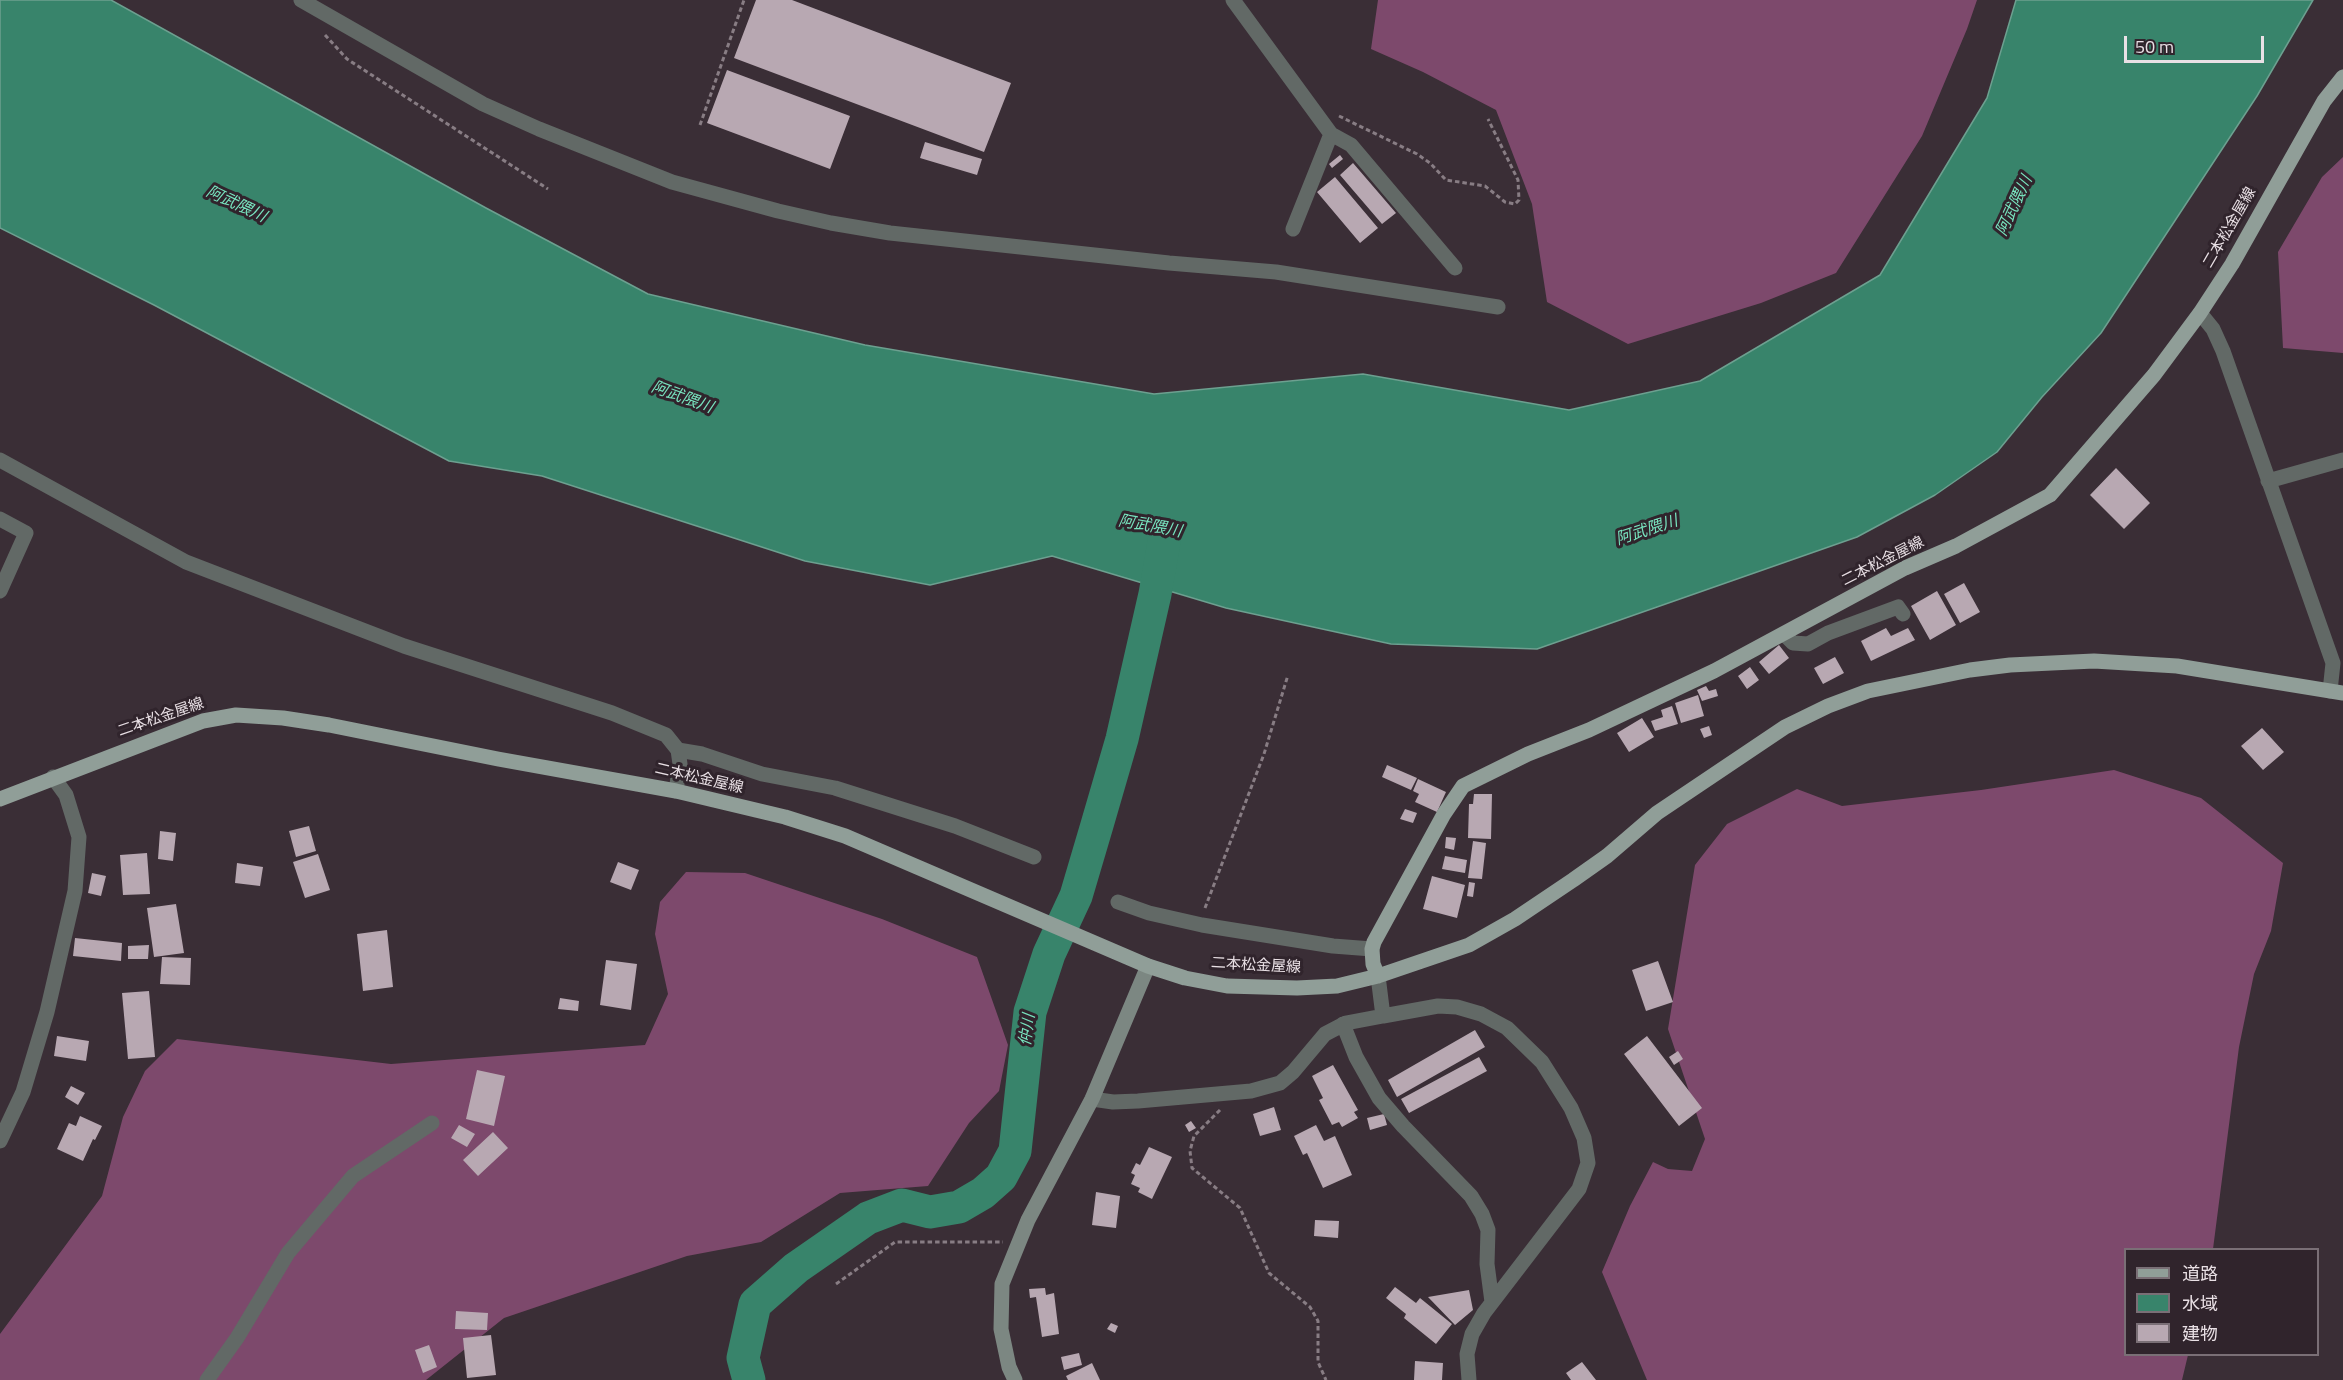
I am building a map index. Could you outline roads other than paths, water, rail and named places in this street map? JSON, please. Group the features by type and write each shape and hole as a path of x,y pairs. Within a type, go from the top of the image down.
{"main road":[{"name":"二本松金屋線","path":"1372,949 1444,814 1463,786 1528,754 1589,730 1693,681 1905,568 1956,546 2050,495 2154,375 2200,313 2232,264 2324,101 2343,77"},
{"name":"二本松金屋線","path":"0,799 203,721 236,715 283,718 676,791 785,817 845,836 1148,966 1185,978 1227,986 1297,988 1327,986 1378,976 1451,952 1508,923 1606,856 1657,813 1785,727 1828,706 1868,691 2000,666 2094,661 2177,666 2337,692"},
{"path":"1372,949 1373,964 1378,976"}],"street":[{"path":"301,0 483,104 539,129 672,182 778,212 890,233 1022,249 1276,272 1498,307"},
{"path":"1233,0 1331,134 1351,145 1455,268"},
{"path":"1293,229 1331,134"},
{"path":"2200,313 2213,329 2223,351 2333,663 2337,692"},
{"path":"0,460 186,562 404,646 612,713 666,735 678,750 680,764 676,791"},
{"path":"2268,481 2343,460"},
{"path":"0,519 26,533 0,591"},
{"path":"1784,634 1793,643 1808,644 1828,633 1898,607 1903,614"},
{"path":"678,750 702,754 762,774 835,788 956,826 1034,857"},
{"path":"0,1141 23,1092 47,1012 75,891 79,837 66,795 53,777"},
{"path":"1118,902 1149,913 1202,925 1372,949"},
{"path":"1015,1380 1005,1350 1000,1307 1002,1284 1017,1242 1092,1099 1148,966"},
{"path":"1378,976 1383,1016"},
{"path":"1092,1099 1122,1101 1239,1091 1280,1083 1293,1072 1325,1034 1343,1024 1438,1006 1457,1007 1481,1014 1507,1028 1542,1062 1571,1108 1584,1138 1588,1163 1579,1189 1484,1313 1469,1342 1466,1365 1469,1380"},
{"path":"1343,1024 1356,1057 1379,1098 1471,1196 1482,1214 1488,1230 1487,1264 1492,1302"},
{"path":"207,1380 237,1338 288,1253 353,1176 432,1123"}],"water":[{"name":"阿武隈川","path":"0,0 111,0 486,208 648,294 865,345 1154,394 1363,374 1569,410 1700,381 1880,275 1987,98 2016,0 2313,0 2257,96 2101,333 2042,397 1997,452 1935,495 1857,537 1537,649 1391,644 1226,608 1052,556 930,585 805,561 542,476 449,461 154,305 0,228"}],"waterway":[{"name":"仲川","path":"749,1380 743,1358 755,1304 796,1268 868,1218 902,1205 930,1212 959,1207 983,1193 1001,1177 1015,1151 1030,1012 1049,954 1076,896 1122,739 1155,594 1164,542"}]}
